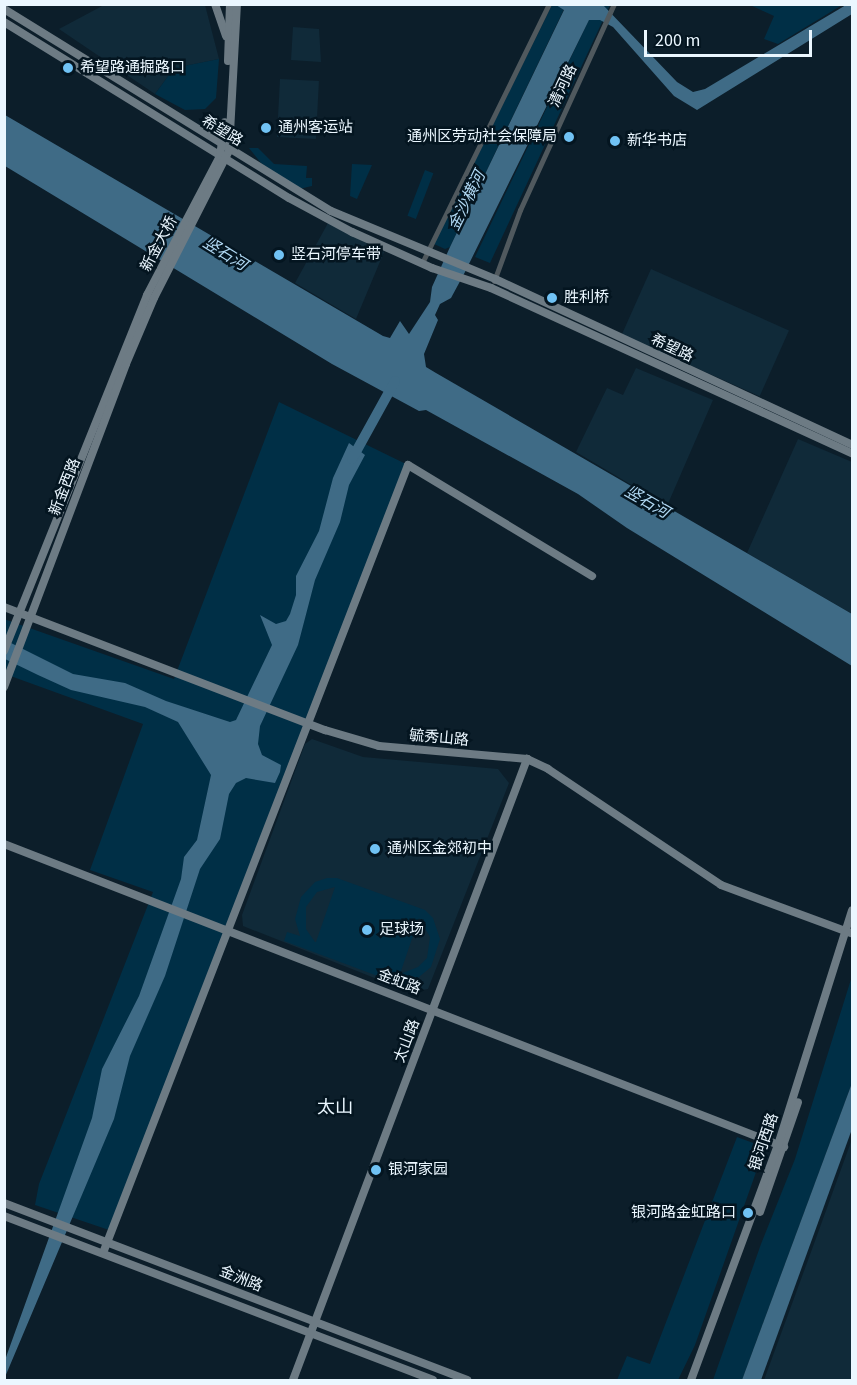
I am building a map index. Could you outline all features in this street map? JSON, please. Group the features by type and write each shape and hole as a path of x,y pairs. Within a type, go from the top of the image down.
{"main road":[{"path":"215,4 228,41 233,65"},
{"path":"224,153 230,4"},
{"path":"224,153 237,4"},
{"name":"希望路","path":"4,9 326,219 432,268 487,287 852,453"},
{"name":"希望路","path":"4,22 224,153 330,211 495,279 852,445"},
{"name":"新金大桥","path":"151,296 224,153"},
{"name":"新金西路","path":"4,651 151,296"},
{"name":"新金西路","path":"4,687 151,296"},
{"path":"103,1253 408,465 592,576"},
{"name":"毓秀山路","path":"4,606 307,724 379,746 527,759 548,769 722,885 850,931"},
{"name":"太山路","path":"293,1380 527,759"},
{"name":"金虹路","path":"4,844 781,1146"},
{"name":"银河西路","path":"696,1380 781,1146 850,931 852,910"},
{"name":"银河西路","path":"691,1380 781,1146"},
{"name":"金洲路","path":"4,1203 467,1380"},
{"name":"金洲路","path":"4,1216 433,1380"}],"street":[{"path":"422,263 548,5"},
{"name":"清河路","path":"487,287 495,279 520,210 614,5"}],"shaded area":[{"path":"104,5 205,5 219,59 174,68 155,94 59,29"},
{"path":"552,5 566,5 450,247 445,249 434,244"},
{"path":"596,5 610,5 490,263 475,257"},
{"path":"750,5 842,5 778,44 764,39 774,16"},
{"path":"293,27 319,29 321,62 291,60"},
{"path":"219,59 216,98 205,109 185,110 155,94 174,68"},
{"path":"280,79 319,81 316,139 277,137"},
{"path":"249,148 258,148 274,164 307,166 306,178 312,178 312,186 299,189 261,163"},
{"path":"352,164 372,165 357,199 350,196"},
{"path":"425,170 433,173 416,219 407,216"},
{"path":"328,223 384,252 356,319 295,283"},
{"path":"651,269 789,330 760,396 622,335"},
{"path":"636,368 713,400 667,506 576,452 607,388 623,395"},
{"path":"279,402 408,465 112,1231 35,1205 39,1184 153,892 90,870 143,724 5,674 4,619 174,679"},
{"path":"798,439 852,462 852,614 747,553"},
{"name":"通州区金郊初中","path":"312,739 363,757 498,769 509,783 428,989 410,992 243,926 242,915 305,744"},
{"path":"337,878 425,910 433,918 440,939 431,967 407,987 284,941 287,932 300,936 295,919 301,897 315,882","holes":["335,887 316,942 315,942 306,929 306,907 317,892","419,918 430,937 427,958 418,967 400,974"]},
{"path":"852,976 852,1083 742,1380 713,1380 761,1244 795,1159"},
{"path":"737,1137 756,1144 761,1158 695,1345 678,1380 617,1380 627,1356 650,1364"},
{"path":"852,1139 852,1380 764,1380 811,1252"}],"water":[{"name":"竖石河","path":"556,5 603,5 677,82 693,92 705,89 846,5 852,5 852,14 697,110 674,96 613,27 600,20 589,20 465,272 451,298 440,304 435,315 438,320 424,354 426,367 852,614 852,666 627,528 578,494 426,410 419,411 332,364 5,166 5,115 383,336 390,338 400,321 409,334 430,302 432,287 450,247 564,10"},
{"path":"349,443 365,455 349,485 340,522 315,580 298,645 260,726 258,744 262,755 281,765 280,772 275,783 246,778 236,783 229,794 220,839 200,869 165,976 130,1056 114,1119 5,1377 5,1360 92,1118 102,1069 139,996 181,879 184,857 197,840 211,775 178,722 145,707 71,690 38,675 5,659 5,640 73,674 125,683 166,701 230,722 236,720 272,645 260,615 276,624 286,621 290,614 296,595 296,576 319,531 333,478"},
{"path":"852,1083 852,1129 761,1380 742,1380"}],"waterway":[{"path":"352,459 395,381"}],"place":[{"name":"希望路通掘路口","path":"68,68"},
{"name":"通州客运站","path":"266,128"},
{"name":"通州区劳动社会保障局","path":"569,137"},
{"name":"新华书店","path":"615,141"},
{"name":"竖石河停车带","path":"279,255"},
{"name":"胜利桥","path":"552,298"},
{"name":"通州区金郊初中","path":"375,849"},
{"name":"足球场","path":"367,930"},
{"name":"银河家园","path":"376,1170"},
{"name":"银河路金虹路口","path":"748,1213"}],"district":[{"name":"太山","path":"335,1108"}],"water label":[{"name":"金沙横河","path":"467,201"}]}
